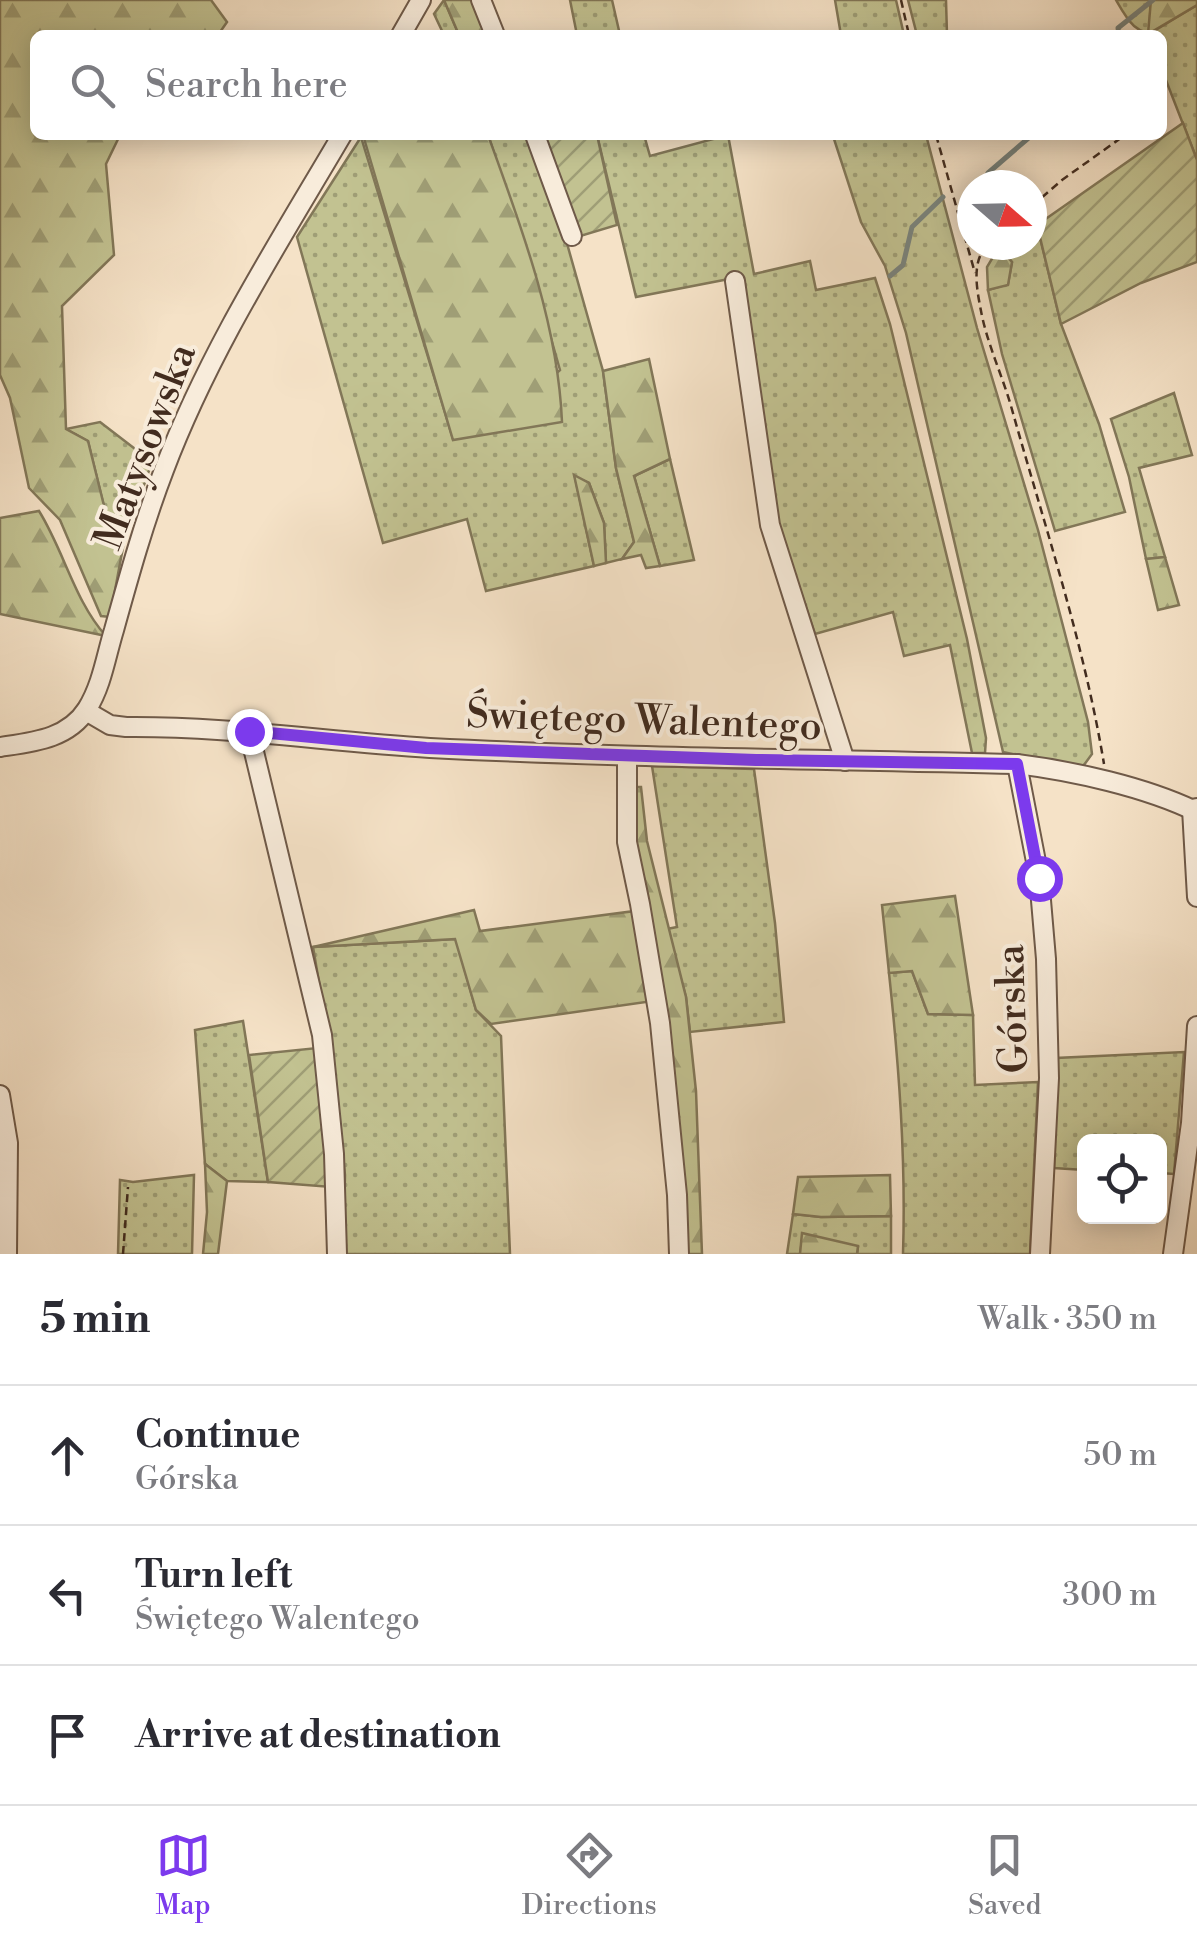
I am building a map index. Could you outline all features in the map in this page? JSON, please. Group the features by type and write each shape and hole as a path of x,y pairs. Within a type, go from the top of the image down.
{"street":[{"path":"404,30 422,0"},
{"path":"481,0 492,30"},
{"name":"Matysowska","path":"86,711 102,674 162,475 193,398 237,314 339,140"},
{"path":"537,140 572,236"},
{"path":"735,281 770,525 845,760"},
{"path":"0,747 64,732 86,711"},
{"name":"Świętego Walentego","path":"86,711 110,724 126,726 249,731 426,748 1017,764 1050,768 1195,810"},
{"path":"249,731 322,1034 334,1154 337,1254"},
{"path":"627,756 626,842 660,1023 679,1254"},
{"name":"Górska","path":"1017,764 1039,878 1046,960 1049,1078 1040,1254"},
{"path":"1195,810 1197,897"},
{"path":"1173,1254 1191,1123 1197,1026"},
{"path":"0,1095 8,1143 7,1254"}],"path":[{"path":"901,0 908,30"},
{"path":"937,140 976,274 981,316 1009,398 1092,699 1106,783"},
{"path":"1047,193 1118,140"},
{"path":"976,274 979,260"},
{"path":"123,1254 128,1187"}],"green space":[{"path":"0,0 211,0 227,22 221,30 30,30 30,140 118,140 106,164 114,255 62,306 66,429 88,441 111,534 124,542 110,617 101,616 60,520 29,488 10,398 0,375"},
{"path":"444,0 457,30 442,30 434,14"},
{"path":"444,0 472,0 484,30 457,30"},
{"path":"570,0 612,0 619,30 576,30"},
{"path":"835,0 896,0 903,30 840,30"},
{"path":"908,0 946,0 947,30 916,30"},
{"path":"1116,0 1151,0 1149,30 1139,29"},
{"path":"1151,0 1197,0 1197,5 1148,30"},
{"path":"1197,5 1197,160 1167,83 1167,30 1156,30"},
{"path":"1183,123 1197,160 1197,262 1141,283 1061,324 1045,260 1047,218 1159,140 1167,140 1167,134"},
{"path":"362,140 453,439 493,431 560,370 490,140 528,140 566,240 603,371 616,468 634,542 622,559 606,563 604,523 589,483 575,477 594,566 486,591 467,519 383,543 297,237"},
{"path":"364,140 490,140 525,240 546,312 562,422 453,440"},
{"path":"542,140 598,140 617,225 577,237"},
{"path":"598,140 645,140 650,156 709,140 729,140 754,274 810,261 816,290 875,278 890,324 967,639 986,738 985,753 972,753 950,645 904,656 893,612 815,634 776,518 729,279 636,297"},
{"path":"834,140 927,140 957,260 1038,530 1088,722 1092,754 1081,769 1003,752 906,333 885,266 861,222"},
{"path":"991,260 1010,260 1008,285 988,290 987,267"},
{"path":"1045,260 1061,324 1099,424 1125,512 1055,531 1002,354 988,290 1008,284 1012,262"},
{"path":"649,359 670,459 634,476 660,566 646,568 641,555 622,559 634,542 616,468 603,371"},
{"path":"1174,393 1192,455 1139,468 1165,557 1146,559 1129,477 1111,419"},
{"path":"100,422 152,462 124,542 111,535 88,441 66,429"},
{"path":"670,459 694,560 660,566 634,476"},
{"path":"574,475 589,483 604,523 606,563 594,566"},
{"path":"39,511 86,608 106,636 0,614 0,518"},
{"path":"1165,557 1179,605 1158,610 1146,559"},
{"path":"652,766 754,769 784,1022 690,1032 686,997 667,929 677,927"},
{"path":"631,787 641,787 647,841 686,997 696,1091 702,1254 685,1254 669,1035 654,933 636,857"},
{"path":"955,896 973,1015 928,1014 912,971 889,973 882,905"},
{"path":"474,910 480,931 635,911 653,1001 491,1024 476,1010 455,939 313,947"},
{"path":"456,939 476,1010 501,1036 510,1254 343,1254 345,1175 313,947"},
{"path":"912,971 928,1014 973,1015 975,1085 1038,1082 1030,1254 903,1254 901,1113 889,973"},
{"path":"243,1021 268,1182 227,1181 205,1164 195,1030"},
{"path":"317,1048 331,1187 268,1182 249,1055"},
{"path":"1184,1052 1174,1174 1167,1174 1167,1134 1077,1134 1077,1170 1054,1168 1056,1058"},
{"path":"205,1164 227,1181 218,1254 203,1254 207,1212"},
{"path":"194,1175 192,1254 118,1254 120,1180"},
{"path":"890,1175 891,1216 793,1214 798,1177"},
{"path":"793,1214 891,1216 891,1254 857,1254 858,1247 803,1234 800,1254 787,1254"},
{"path":"802,1233 858,1246 857,1254 800,1254"}],"waterway":[{"path":"1118,30 1153,0"},
{"path":"991,170 1026,140"},
{"path":"890,276 903,265 912,227 943,197"}],"route":[{"path":"249,731 426,748 756,760 1017,764 1039,878"}]}
